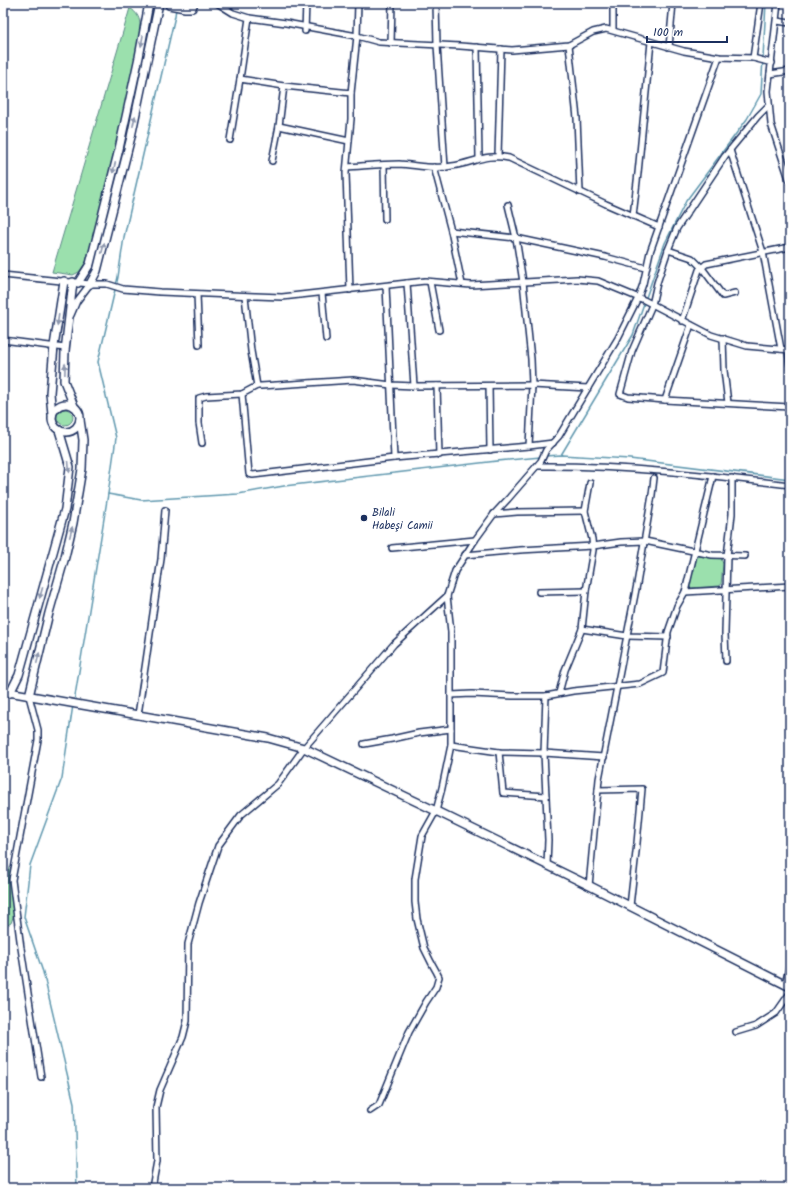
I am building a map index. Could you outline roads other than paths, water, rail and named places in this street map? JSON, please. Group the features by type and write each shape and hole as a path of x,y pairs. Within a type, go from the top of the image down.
{"street":[{"path":"41,1077 12,880 38,740 38,730 29,696 73,523 82,469 83,440 79,412 74,406 64,381 65,348 68,322 75,282 90,264 119,149 149,3"},
{"path":"68,322 77,301 90,284 97,271 131,136 159,3 185,8 192,8 194,3"},
{"path":"217,3 233,13 249,18 305,29 357,36 379,42 437,44 512,50 569,45 593,32 606,29 669,47 719,57 755,59 770,63"},
{"path":"305,29 306,3"},
{"path":"350,290 347,167 351,93 357,36 358,3"},
{"path":"391,42 392,3"},
{"path":"436,3 437,44 445,167"},
{"path":"612,3 613,30"},
{"path":"669,47 673,3"},
{"path":"755,59 762,3"},
{"path":"778,3 768,91 771,124 790,182"},
{"path":"230,140 249,18"},
{"path":"777,21 790,23"},
{"path":"633,216 651,42"},
{"path":"569,45 576,118 580,192"},
{"path":"477,47 479,158"},
{"path":"498,156 501,49"},
{"path":"370,1112 379,1105 409,1032 436,987 439,977 424,948 417,919 415,879 422,836 436,811 451,745 451,632 447,596 455,571 494,514 542,461 546,450 559,436 618,338 638,298 643,284 650,252 719,57"},
{"path":"770,74 790,70"},
{"path":"240,79 284,86 351,93"},
{"path":"272,162 279,126 284,86"},
{"path":"769,105 725,156 677,228 657,283 648,302 620,394 628,397 665,400 790,407"},
{"path":"279,126 349,141"},
{"path":"730,150 763,252 782,349"},
{"path":"347,167 398,164 451,167 479,158 498,156 509,158 580,192 659,227"},
{"path":"384,165 385,219"},
{"path":"434,167 451,231 462,284"},
{"path":"508,205 516,238 523,282 531,359 532,385 528,446"},
{"path":"451,231 516,238 605,257 646,268"},
{"path":"682,321 699,270 706,264 790,247"},
{"path":"668,250 692,258 702,268 723,296 736,293"},
{"path":"3,275 90,284 106,284 123,289 197,294 282,297 406,283 430,282 471,284 577,279 598,280 648,302 682,321 712,335 747,346 789,350 790,367"},
{"path":"64,281 54,346 50,393 52,421 59,430 65,432 73,430 80,420"},
{"path":"430,282 439,330"},
{"path":"406,283 414,386"},
{"path":"386,286 394,458"},
{"path":"322,293 326,339"},
{"path":"197,294 199,345"},
{"path":"245,296 251,351 257,386"},
{"path":"665,400 691,325"},
{"path":"723,338 724,370 728,403"},
{"path":"3,340 65,348"},
{"path":"202,443 199,423 199,398 206,396 242,394 257,386 353,380 391,385 414,386 532,385 588,388"},
{"path":"437,386 439,455"},
{"path":"489,386 490,450"},
{"path":"242,394 249,474 253,475 394,458 439,455 553,443"},
{"path":"52,414 56,407 63,404 67,403 74,406"},
{"path":"59,430 70,467 65,509 19,675 7,692 268,738 304,748 547,865 788,986 790,963"},
{"path":"537,466 643,469 790,485"},
{"path":"451,695 472,694 546,696 573,691 640,684 663,674 668,632 677,606 685,592 713,476"},
{"path":"589,886 599,779 645,541 654,478"},
{"path":"726,661 725,633 727,556 732,514 732,478"},
{"path":"559,693 565,670 582,629 593,546 585,511 590,483"},
{"path":"138,715 161,559 165,510"},
{"path":"494,514 517,512 585,511"},
{"path":"392,548 475,540"},
{"path":"465,555 645,541 712,556 745,556"},
{"path":"685,592 790,586"},
{"path":"539,592 586,591"},
{"path":"152,1188 157,1161 156,1107 160,1090 183,1037 187,1021 188,944 199,903 218,846 241,815 278,784 304,748 394,644 447,596"},
{"path":"582,629 627,636 668,637"},
{"path":"546,696 544,753 548,840 547,865"},
{"path":"364,744 419,733 451,729"},
{"path":"451,745 499,752 604,757"},
{"path":"499,752 503,793 546,796"},
{"path":"598,790 642,789 630,906"},
{"path":"736,1032 756,1026 776,1014 790,993"}],"waterway":[{"path":"561,455 633,335 665,243 686,201 747,119 761,94 766,3"},
{"path":"74,702 116,438 98,362 118,277 124,237 176,8"},
{"path":"545,456 561,455 630,459 790,479"},
{"path":"108,494 141,500 238,494 284,486 541,457"},
{"path":"73,705 62,778 30,865 24,917 43,972 74,1103 77,1188"}],"place":[{"name":"Bilali Habeşi Camii","path":"364,518"}]}
